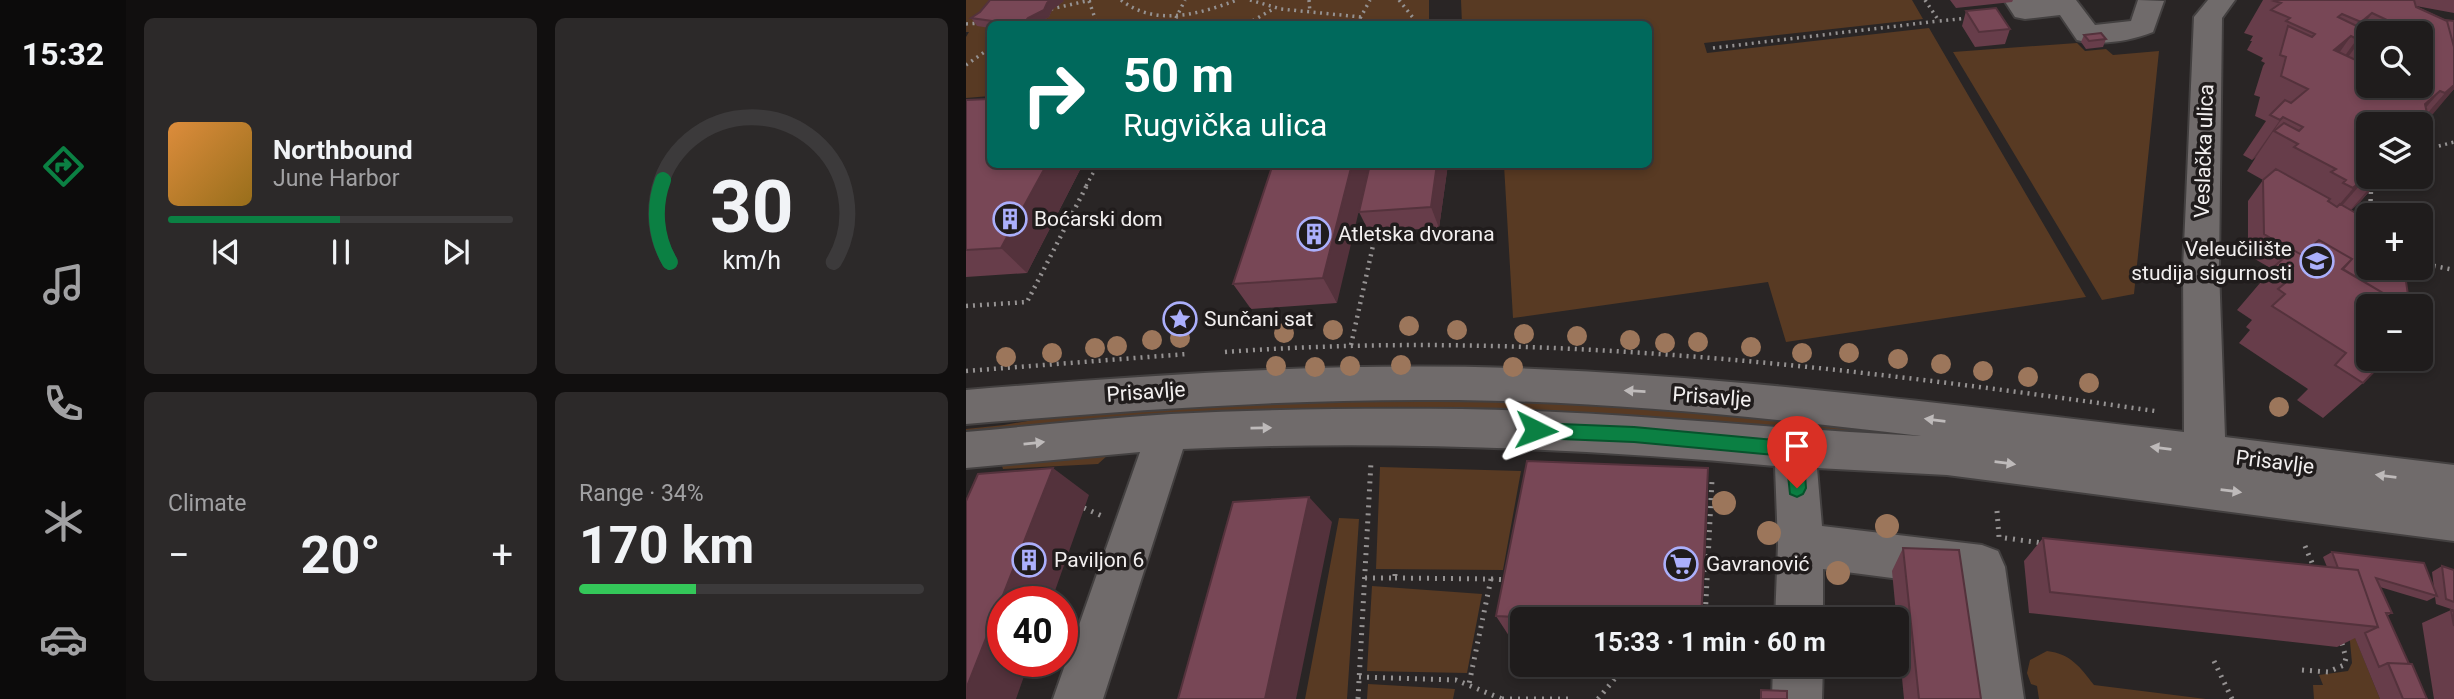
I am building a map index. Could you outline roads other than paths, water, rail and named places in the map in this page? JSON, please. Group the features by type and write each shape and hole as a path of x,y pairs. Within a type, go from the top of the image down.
{"street":[{"path":"2021,6 2067,6 2087,34 2131,31 2180,6"},
{"name":"Veslačka ulica","path":"2180,6 2201,269 2205,453"},
{"name":"Prisavlje","path":"966,407 1192,389 1396,384 1492,384 1642,391 1776,402 2454,484"},
{"name":"Prisavlje","path":"966,450 1168,432 1254,428 1464,427 1634,435 1795,449 1947,456 2454,520"},
{"path":"1078,699 1168,432"},
{"path":"1795,449 1801,545 1799,607"},
{"path":"1801,545 1990,552 1998,699"},
{"path":"1797,699 1798,677"}],"place":[{"name":"Boćarski dom","path":"1010,219"},
{"name":"Atletska dvorana","path":"1314,234"},
{"name":"Veleučilište studija sigurnosti","path":"2317,261"},
{"name":"Sunčani sat","path":"1180,319"},
{"name":"Paviljon 6","path":"1029,560"},
{"name":"Gavranović","path":"1681,564"}]}
